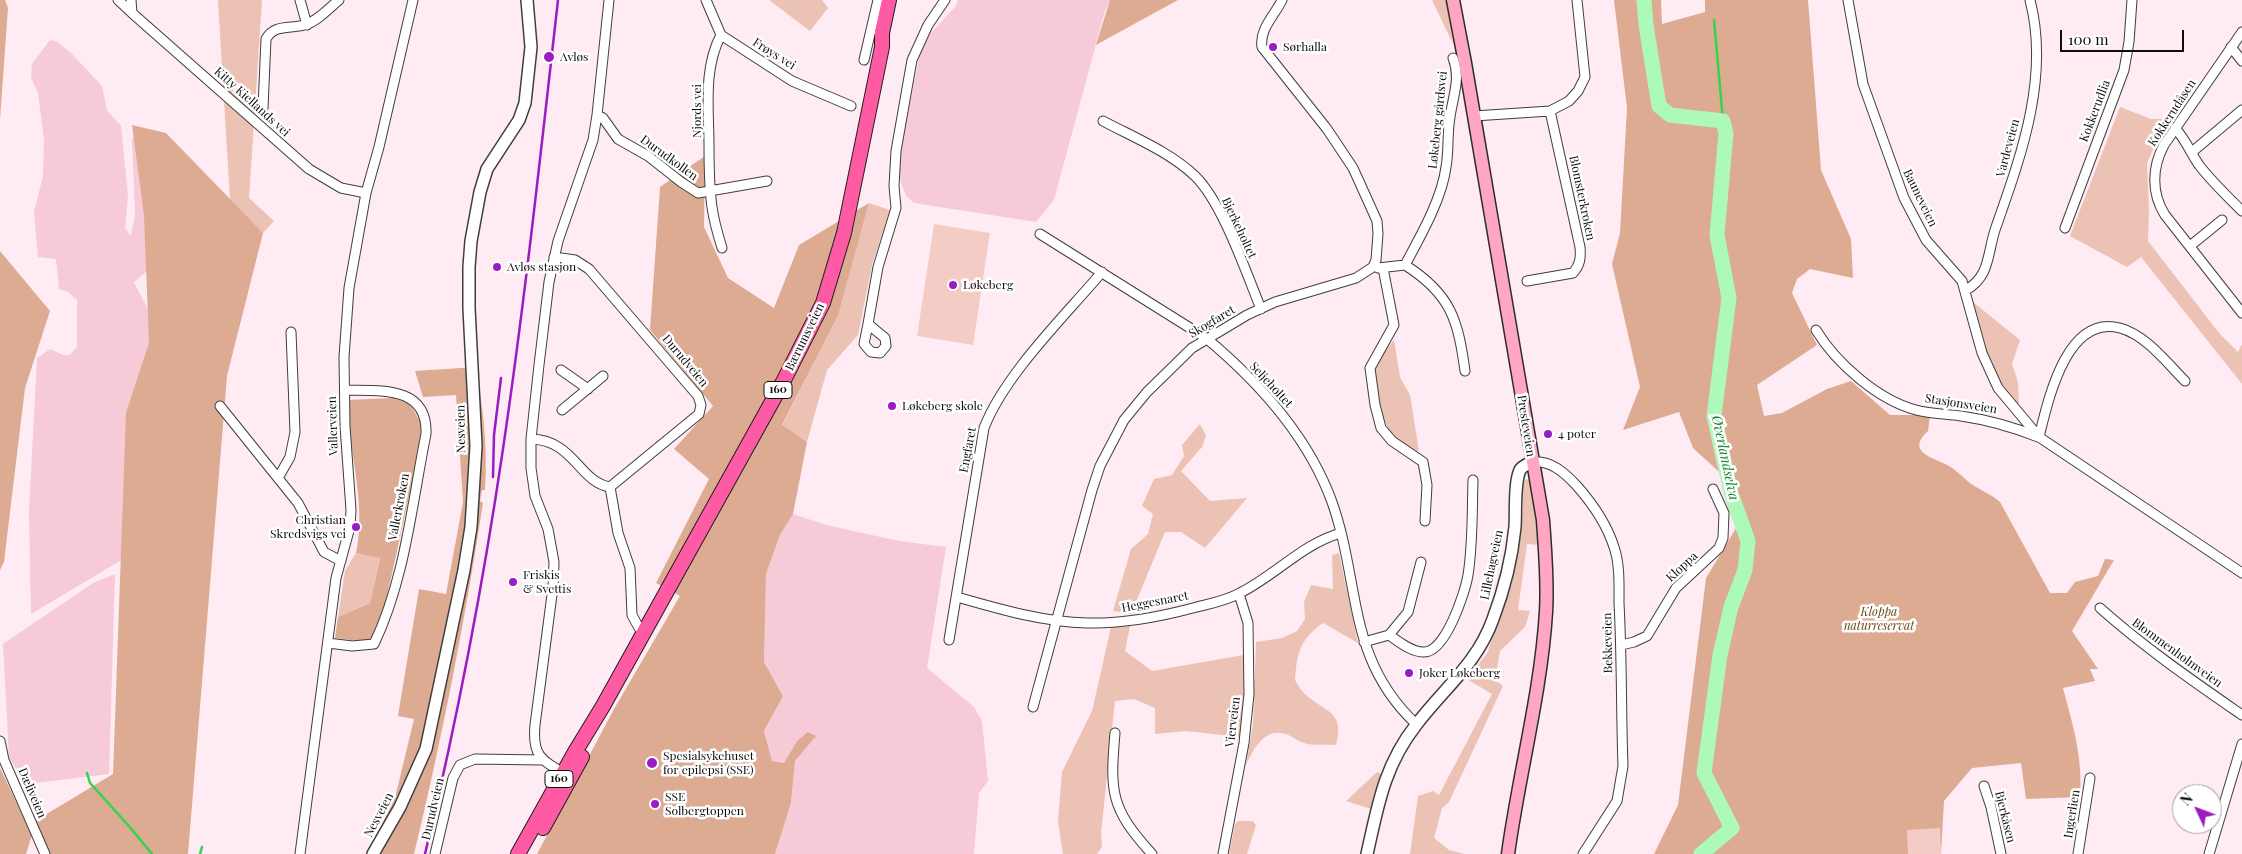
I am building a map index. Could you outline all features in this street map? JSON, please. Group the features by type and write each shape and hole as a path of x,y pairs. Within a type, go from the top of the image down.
{"main road":[{"name":"Bærumsveien","path":"518,854 593,734 604,706 783,382 823,303 844,233 882,47 882,33 889,0"},
{"name":"Bærumsveien","path":"882,47 889,33 897,0"},
{"name":"Presteveien","path":"1453,0 1544,529 1546,611 1542,648 1508,854"},
{"name":"Bærumsveien","path":"526,854 567,775"}],"street":[{"name":"Kitty Kiellands vei","path":"118,0 309,169 341,188 366,194"},
{"path":"131,0 132,13"},
{"path":"300,0 307,25"},
{"path":"263,108 266,47 270,32 274,29 307,25 339,0"},
{"name":"Vallerveien","path":"300,854 336,578 350,527 351,510 344,390 344,357 349,288 366,194 379,147 413,0"},
{"name":"Nesveien","path":"373,854 400,807 426,749 464,570 470,527 476,446 469,308 470,247 485,174 491,161 519,120 525,103 531,47 527,0"},
{"path":"567,775 543,760 534,747 533,738 554,562 548,530 535,496 531,468 532,439 549,282 562,226 593,140 609,0"},
{"path":"706,0 722,35"},
{"path":"864,60 878,0"},
{"path":"868,324 878,267 896,208 894,186 896,151 912,60 928,25 945,0"},
{"path":"1282,0 1268,22 1261,41 1267,54 1317,115 1353,168 1377,222 1378,250 1373,267 1383,268 1404,265 1424,279 1449,306 1460,336 1465,371"},
{"path":"1474,116 1550,111 1568,101 1583,85 1585,76 1577,0"},
{"name":"Bauneveien","path":"1848,0 1863,84 1904,198 1926,240 1957,273 1966,290 1975,330 1990,373 1998,388 2039,437"},
{"name":"Vardeveien","path":"1966,290 1982,278 1990,246 2020,158 2027,131 2032,105 2035,63 2034,26 2030,0"},
{"name":"Kokkerudlia","path":"2065,228 2124,70 2129,42 2132,0"},
{"name":"Kokkerudåsen","path":"2242,32 2175,128 2160,153 2155,174 2156,196 2165,215 2242,313"},
{"name":"Frøys vei","path":"722,35 792,81 851,106"},
{"name":"Njords vei","path":"722,35 716,44 710,67 709,190 714,225 722,248"},
{"path":"2231,47 2242,61"},
{"name":"Løkeberg gårdsvei","path":"1404,265 1427,221 1443,182 1450,119 1458,80 1457,67 1453,58"},
{"path":"2192,152 2242,110"},
{"name":"Blomsterkroken","path":"1527,281 1573,273 1579,266 1581,257 1579,239 1550,111"},
{"name":"Durudkollen","path":"597,115 603,118 618,138 648,156 688,187 698,193 709,190"},
{"name":"Bjerkeholtet","path":"1104,121 1152,148 1194,176 1209,195 1220,215 1261,309"},
{"path":"2175,128 2184,138 2208,177 2242,211"},
{"path":"709,190 766,182"},
{"path":"2190,246 2222,220"},
{"name":"Seljeholtet","path":"1040,234 1206,338 1259,388 1303,440 1326,488 1341,533 1347,554 1353,601 1364,642 1387,692 1416,724"},
{"name":"Durudveien","path":"554,257 576,260 589,269 698,396 701,405 699,414 610,487"},
{"name":"Skogfaret","path":"1033,707 1058,621 1092,490 1106,453 1124,420 1136,404 1192,348 1206,338 1261,309 1299,294 1346,282 1373,267"},
{"path":"1383,268 1394,325 1370,368 1375,405 1381,428 1392,441 1423,462 1427,485 1425,521"},
{"name":"Engfaret","path":"949,640 957,597 965,532 984,428 991,409 1022,365 1102,272"},
{"path":"2039,437 2055,380 2065,359 2082,338 2098,328 2121,328 2134,335 2150,347 2185,381"},
{"name":"Stasjonsveien","path":"1816,330 1840,361 1858,378 1898,403 1916,410 2001,423 2039,437 2242,573"},
{"path":"278,478 290,457 295,432 291,332"},
{"path":"561,370 588,389"},
{"path":"562,410 603,376"},
{"name":"Vallerkroken","path":"328,643 363,646 374,644 379,633 396,578 427,422 423,412 410,398 396,392 344,390"},
{"path":"220,406 298,503 324,552 341,561"},
{"path":"532,439 543,439 554,444 570,454 596,482 610,487 618,533 630,568 632,615 639,628"},
{"name":"Bekkeveien","path":"1532,462 1540,461 1548,464 1568,476 1582,492 1609,533 1617,562 1621,645 1623,766 1621,786 1612,812 1583,854"},
{"name":"Lillehagveien","path":"1366,854 1385,777 1394,757 1416,724 1473,660 1493,621 1502,596 1509,565 1515,528 1519,475 1523,466 1532,462"},
{"path":"1389,635 1423,653 1432,651 1444,639 1468,575 1473,480"},
{"name":"Kloppa","path":"1621,645 1647,636 1676,588 1719,548 1724,530 1724,513 1713,489"},
{"name":"Heggesnaret","path":"957,597 1058,621 1087,623 1135,620 1173,613 1239,594 1262,581 1312,543 1341,533"},
{"path":"1364,642 1389,635 1408,612 1421,562"},
{"name":"Vierveien","path":"1222,853 1230,824 1244,743 1250,677 1248,623 1239,594"},
{"name":"Blommenholmveien","path":"2100,608 2179,672 2242,714"},
{"path":"1115,733 1112,774 1115,800 1127,822 1152,854"},
{"name":"Dæliveien","path":"0,742 4,760 45,854"},
{"path":"2209,854 2242,744"},
{"name":"Durudveien","path":"435,854 453,778 460,765 475,759 543,760"},
{"name":"Ingerlien","path":"2078,854 2090,778"},
{"name":"Bjerkåsen","path":"1984,786 1991,807 2001,854"}],"shaded area":[{"path":"218,0 262,0 249,198 274,221 263,233 230,200"},
{"path":"769,0 822,0 828,8 810,31"},
{"path":"958,0 1110,0 1104,14 1054,200 1036,222 914,203 906,196 900,179 899,156 920,53 928,36 956,6"},
{"path":"1432,0 1447,0 1453,44"},
{"path":"50,40 58,42 71,53 102,86 107,110 121,126 128,196 125,228 131,236 135,214 132,139 136,135 157,263 134,282 167,347 130,555 31,614 29,511 37,358 50,349 63,355 70,355 77,347 77,300 68,292 59,289 56,259 38,257 34,212 43,176 44,140 38,93 31,78 32,64"},
{"path":"2120,107 2151,119 2167,119 2147,163 2148,241 2219,333 2238,352 2242,344 2242,384 2141,257 2127,267 2070,236"},
{"path":"869,203 890,210 872,265 858,335 827,370 807,442 782,426 838,316"},
{"name":"Løkeberg","path":"934,224 990,233 973,345 917,336"},
{"path":"1973,302 2020,340 2012,364 2018,382 2019,407 2002,387 1992,370"},
{"path":"1394,340 1400,377 1410,395 1419,451 1408,448 1395,439 1389,430 1379,404 1375,384 1375,369 1380,357"},
{"path":"1200,424 1206,435 1202,447 1181,471 1210,501 1247,498 1205,548 1181,532 1165,532 1131,614 1113,611 1131,549 1148,534 1153,514 1142,506 1154,479 1172,475 1184,456 1182,445"},
{"path":"1526,479 1531,482 1540,545 1527,544 1518,610 1530,611 1525,627 1500,651 1495,680 1503,686 1449,802 1442,808 1434,838 1449,850 1465,854 1410,854 1418,796 1433,791 1439,795 1492,694 1467,679 1488,652 1518,554 1522,522 1523,483"},
{"path":"793,514 826,525 899,541 946,547 927,668 974,707 982,721 988,781 979,793 974,854 775,854 791,803 795,761 815,736 797,741 784,763 772,761 764,731 783,696 764,662 766,574 780,535"},
{"path":"356,553 380,557 370,603 338,617 345,571"},
{"path":"1339,553 1358,643 1323,623 1309,635 1301,647 1295,680 1305,694 1332,714 1336,720 1338,734 1336,745 1308,744 1286,734 1271,734 1260,741 1246,765 1253,725 1256,642 1282,638 1297,631 1305,619 1304,602 1311,585 1333,589 1332,555"},
{"path":"115,574 109,774 26,784 9,757 3,644 93,583"},
{"path":"1130,626 1125,651 1152,671 1244,655 1246,692 1240,737 1186,731 1155,734 1155,708 1134,699 1115,701 1101,833 1102,847 1097,854 1063,854 1058,822 1062,772 1092,711 1111,627"},
{"path":"1377,772 1382,774 1371,809 1346,801"},
{"path":"1238,821 1253,821 1256,825 1247,854 1229,854 1235,824"},
{"path":"1940,828 1941,854 1908,854 1907,830"}],"green space":[{"path":"0,0 5,0 8,8 0,119"},
{"path":"1110,0 1178,0 1096,45"},
{"name":"Kloppa naturreservat","path":"1614,0 1661,0 1662,24 1705,12 1705,0 1808,0 1821,170 1851,239 1853,278 1810,269 1797,279 1792,293 1817,345 1757,385 1764,416 1782,413 1827,389 1851,381 1890,415 1930,415 1928,431 1921,438 1919,445 1921,450 1930,457 1952,468 1970,483 2000,502 2050,593 2067,593 2075,582 2098,576 2105,559 2114,560 2072,631 2098,669 2090,669 2095,681 2063,688 2079,755 2080,797 2026,799 2021,763 1972,768 1944,801 1941,854 1654,854 1678,805 1706,578 1736,528 1728,480 1693,448 1679,412 1623,430 1640,387 1612,264 1620,233 1627,108"},
{"path":"132,125 166,133 263,233 227,376 188,854 50,854 35,821 113,774 126,413 149,343 144,215"},
{"path":"705,156 704,227 728,278 774,308 799,245 869,203 838,316 782,425 807,442 793,514 780,535 766,574 764,662 783,696 764,731 772,761 784,763 797,741 808,732 816,736 795,761 791,803 775,854 537,854 614,709 680,596 656,583 709,479 674,449 713,406 650,330 660,187"},
{"path":"0,251 50,311 25,388 4,562 0,570"},
{"path":"476,367 484,428 485,490 482,490 480,501 483,503 469,591 434,767 414,854 367,854 395,798 414,719 398,716 419,589 446,594 463,502 456,395 423,397 415,371"},
{"path":"393,398 410,404 422,425 419,451 382,619 371,639 358,641 335,638 338,617 370,603 380,558 356,553 359,534 358,496 347,400"},
{"path":"0,768 32,835 26,854 0,854"}],"waterway":[{"name":"Øverlandselva","path":"1644,0 1646,25 1659,106 1670,115 1723,121 1726,133 1717,235 1729,298 1714,416 1731,493 1748,541 1745,570 1731,607 1720,655 1704,773 1732,828 1701,854"},
{"path":"1714,20 1723,121"},
{"path":"87,773 90,783 152,854"},
{"path":"200,854 202,847"}],"railway":[{"path":"425,854 468,652 495,500 526,281 558,0"},
{"path":"493,477 494,435 501,378"}],"place":[{"name":"Sørhalla","path":"1273,47"},
{"name":"Avløs","path":"549,57"},
{"name":"Avløs stasjon","path":"497,267"},
{"name":"Løkeberg","path":"953,285"},
{"name":"Løkeberg skole","path":"892,406"},
{"name":"4 poter","path":"1548,434"},
{"name":"Christian Skredsvigs vei","path":"356,527"},
{"name":"Friskis & Svettis","path":"513,582"},
{"name":"Joker Løkeberg","path":"1409,673"},
{"name":"Spesialsykehuset for epilepsi (SSE)","path":"652,763"},
{"name":"SSE Solbergtoppen","path":"655,804"}]}
